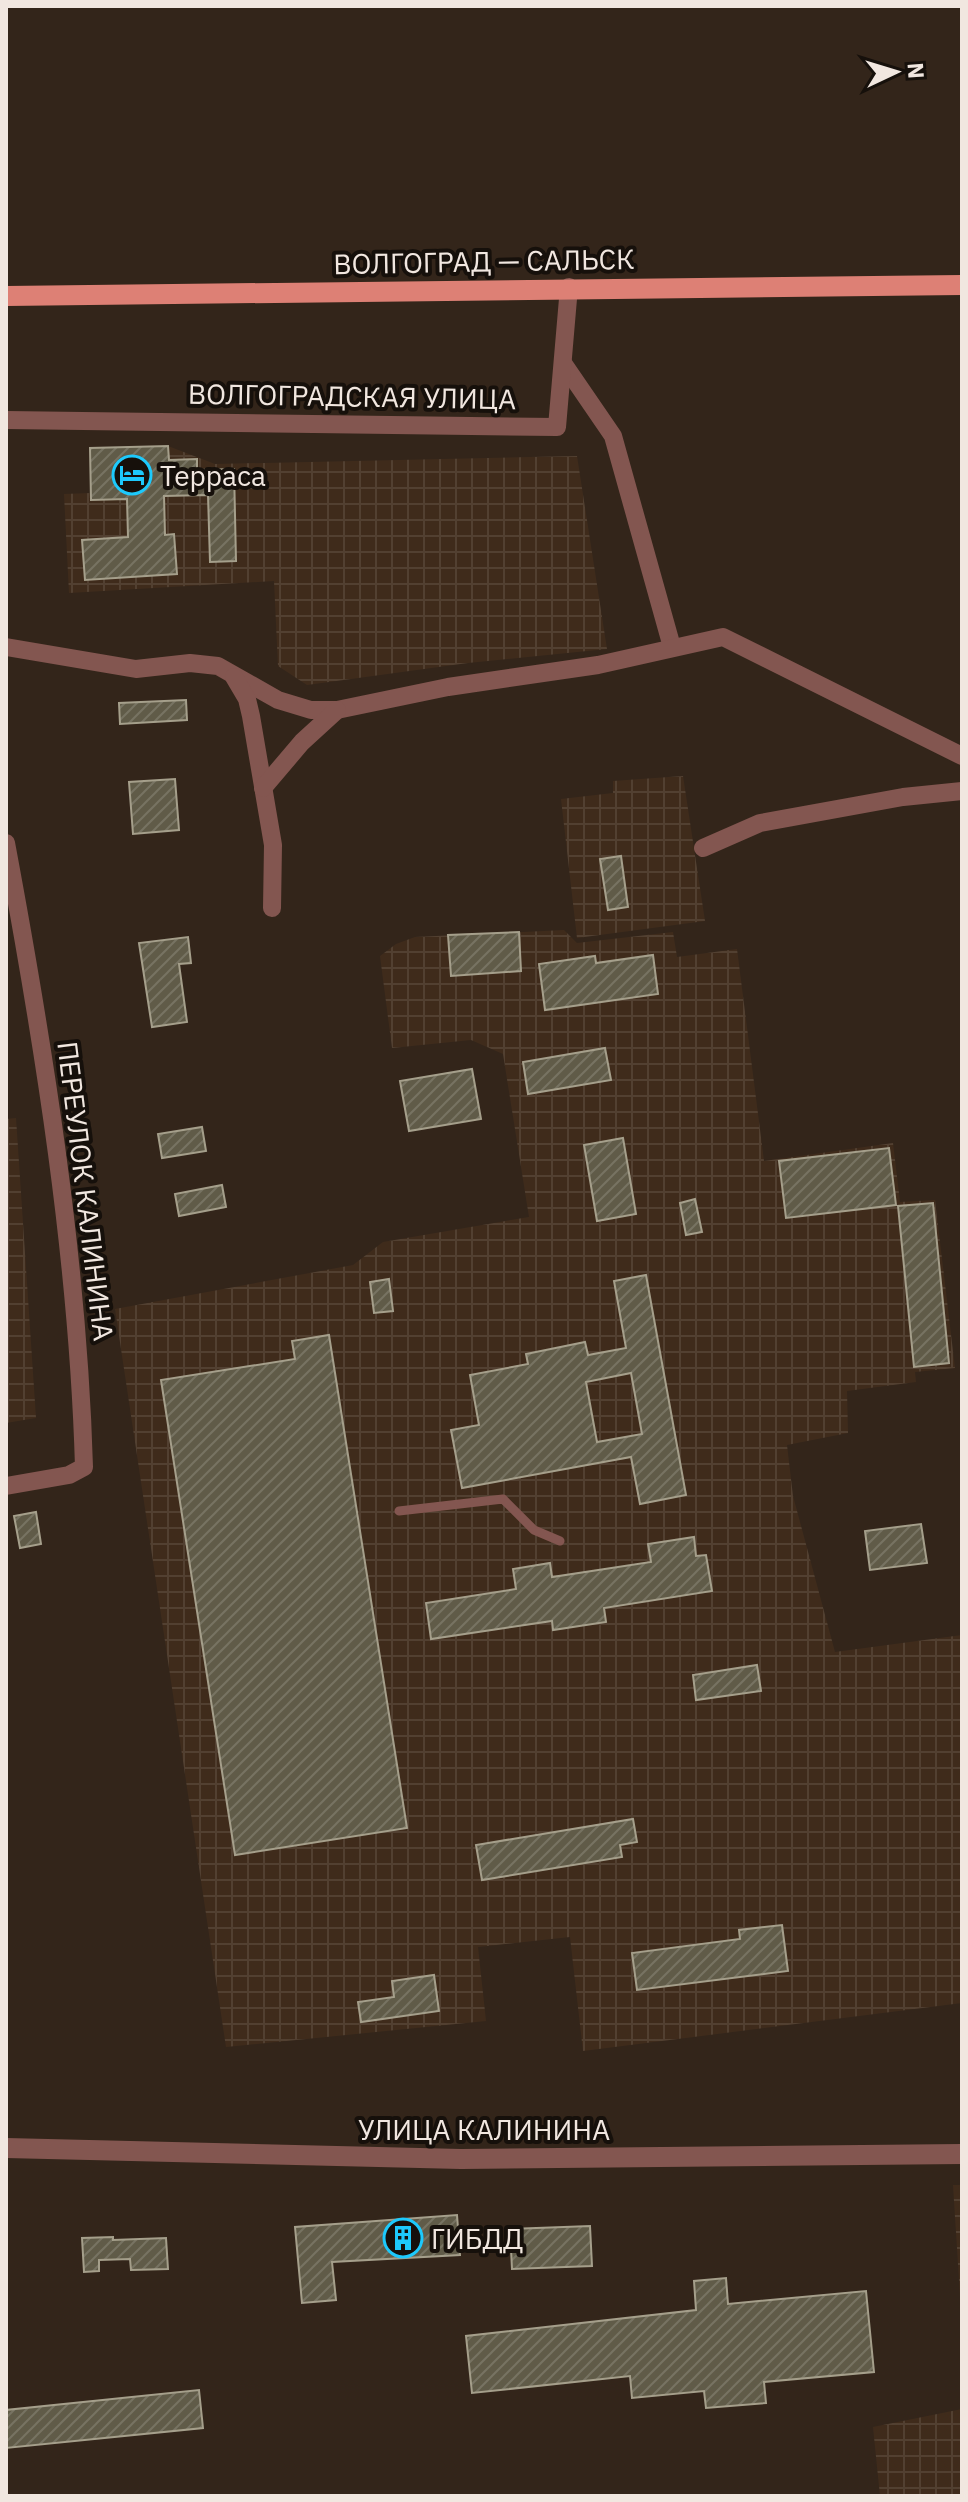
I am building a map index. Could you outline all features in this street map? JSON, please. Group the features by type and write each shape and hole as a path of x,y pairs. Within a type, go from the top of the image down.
{"main road":[{"name":"ВОЛГОГРАД — САЛЬСК","path":"6,296 569,287 962,285"}],"street":[{"name":"ВОЛГОГРАДСКАЯ УЛИЦА","path":"6,420 557,427 569,287"},
{"path":"563,363 613,436 672,647"},
{"path":"6,647 136,669 190,663 218,666 278,700 311,710 337,710 448,687 598,665 723,637 737,641 962,756"},
{"path":"232,674 247,699 273,845 272,908"},
{"path":"263,788 302,742 337,710"},
{"path":"703,848 760,823 903,797 962,791"},
{"name":"ПЕРЕУЛОК КАЛИНИНА","path":"6,843 16,947 49,1098 82,1387 84,1467 69,1475 6,1486"},
{"name":"УЛИЦА КАЛИНИНА","path":"6,2148 461,2159 962,2154"}],"lane":[{"path":"399,1511 503,1499 534,1530 560,1541"}],"shaded area":[{"path":"168,446 215,464 577,456 607,649 468,663 307,685 278,666 274,581 69,593 64,494 91,493 90,448"},
{"path":"683,776 705,921 577,938 561,799 613,793 613,781"},
{"path":"564,930 577,943 673,932 677,957 737,949 764,1161 893,1143 900,1202 935,1200 955,1368 915,1372 916,1382 847,1391 848,1433 787,1445 793,1496 835,1652 962,1635 962,2003 583,2051 570,1937 478,1947 486,2021 226,2047 115,1309 353,1265 383,1242 529,1217 503,1054 471,1040 392,1048 380,956 396,944 415,937"},
{"path":"16,1118 36,1418 6,1423 6,1119"},
{"path":"953,2185 962,2185 962,2327"},
{"path":"962,2409 962,2496 880,2496 873,2427"}],"building":[{"path":"168,446 169,460 197,459 197,470 234,469 236,561 210,562 208,495 164,496 165,535 174,534 177,574 85,580 82,540 128,537 127,499 91,500 90,448"},
{"path":"186,700 187,720 120,724 119,703"},
{"path":"175,779 179,830 133,834 129,782"},
{"path":"621,856 628,907 608,910 600,859"},
{"path":"519,932 521,971 451,976 448,935"},
{"path":"188,937 191,963 179,964 187,1022 152,1027 139,943"},
{"path":"653,955 658,994 545,1010 539,964 595,956 596,963"},
{"path":"605,1048 611,1080 528,1094 523,1062"},
{"path":"472,1069 481,1119 409,1131 400,1081"},
{"path":"202,1127 206,1151 162,1158 158,1134"},
{"path":"623,1138 636,1214 597,1221 584,1145"},
{"path":"889,1148 896,1205 786,1218 779,1161"},
{"path":"222,1185 226,1207 179,1216 175,1194"},
{"path":"695,1199 702,1232 686,1235 680,1203"},
{"path":"933,1203 949,1363 914,1367 898,1206"},
{"path":"646,1275 686,1495 640,1504 631,1457 462,1488 451,1430 479,1425 470,1375 528,1364 526,1354 585,1342 588,1355 626,1348 614,1281","holes":["631,1373 642,1434 597,1442 586,1382"]},
{"path":"389,1279 393,1311 374,1313 370,1282"},
{"path":"329,1335 407,1828 235,1855 161,1380 295,1359 292,1341"},
{"path":"36,1512 41,1544 20,1548 14,1516"},
{"path":"921,1524 927,1563 870,1570 865,1531"},
{"path":"694,1537 696,1556 706,1555 712,1591 604,1608 606,1622 553,1630 552,1621 431,1639 426,1603 516,1589 513,1569 550,1563 552,1577 651,1562 648,1544"},
{"path":"757,1665 761,1691 696,1700 693,1675"},
{"path":"633,1819 637,1842 620,1845 622,1857 482,1880 476,1845"},
{"path":"782,1925 788,1971 637,1990 632,1953 740,1939 739,1930"},
{"path":"434,1975 439,2011 361,2022 358,2002 394,1997 392,1981"},
{"path":"457,2215 460,2255 332,2262 336,2300 302,2303 295,2227"},
{"path":"590,2226 592,2266 512,2269 510,2229"},
{"path":"113,2237 113,2240 166,2238 168,2269 131,2270 130,2259 99,2260 99,2271 84,2272 82,2238"},
{"path":"726,2278 728,2304 866,2291 874,2372 764,2382 766,2403 706,2408 704,2391 632,2398 630,2376 472,2393 466,2336 696,2310 694,2281"},
{"path":"199,2390 203,2428 6,2448 6,2410"}],"place":[{"name":"Терраса","path":"132,475"},
{"name":"ГИБДД","path":"403,2238"}]}
